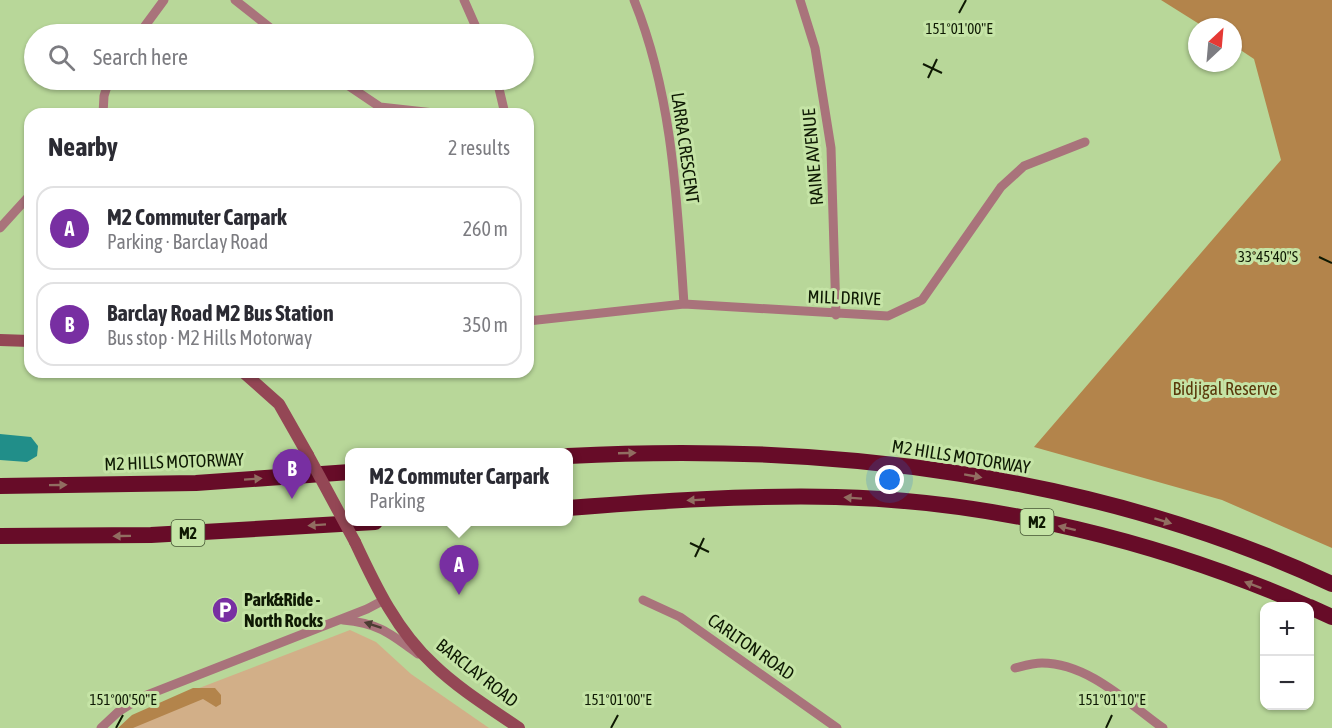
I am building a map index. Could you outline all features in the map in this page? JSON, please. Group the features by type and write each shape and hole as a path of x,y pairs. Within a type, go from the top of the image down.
{"highway":[{"name":"M2 HILLS MOTORWAY","path":"573,456 670,451 770,454 941,471 1011,483 1160,519 1236,544 1332,584"},
{"name":"M2 HILLS MOTORWAY","path":"0,486 196,483 345,472"},
{"name":"M2","path":"573,508 754,497 814,497 965,509 1054,525 1122,542 1233,577 1296,602"},
{"name":"M2","path":"0,536 151,535 345,524"},
{"name":"M2","path":"1314,610 1332,617"}],"main road":[{"path":"0,340 24,341"},
{"name":"BARCLAY ROAD","path":"250,378 279,404 345,523"},
{"name":"BARCLAY ROAD","path":"346,526 384,600 404,632 435,666 519,728"}],"street":[{"path":"147,24 164,0"},
{"path":"235,0 265,24"},
{"path":"464,0 475,24"},
{"name":"LARRA CRESCENT","path":"634,0 650,46 664,106 678,214 684,304"},
{"name":"RAINE AVENUE","path":"800,0 815,48 831,148 836,315"},
{"path":"103,108 106,90"},
{"path":"354,90 380,107 389,108"},
{"path":"499,90 504,108"},
{"name":"MILL DRIVE","path":"534,320 684,304 836,315 888,316 922,300 1001,187 1024,166 1085,142"},
{"path":"0,228 24,202"},
{"path":"101,728 118,712 142,698 341,620 384,600"},
{"name":"CARLTON ROAD","path":"643,600 680,617 837,728"},
{"path":"341,620 365,622 382,628 435,666"},
{"path":"1015,668 1041,663 1067,666 1085,674 1163,728"}],"shaded area":[{"path":"350,630 376,642 411,674 489,728 119,728 155,705"}],"green space":[{"name":"Bidjigal Reserve","path":"1161,0 1332,0 1332,548 1222,500 1034,447 1281,160 1254,59 1242,51 1242,18 1190,18"},
{"path":"193,688 215,688 221,695 221,704 216,707 203,699 133,728 118,728 132,715"}],"water":[{"path":"0,434 31,437 38,446 37,456 27,462 0,460"}],"place":[{"name":"Barclay Road M2 Bus Station","path":"292,499"},
{"name":"M2 Commuter Carpark","path":"459,595"},
{"name":"Park&Ride - North Rocks","path":"225,610"}]}
